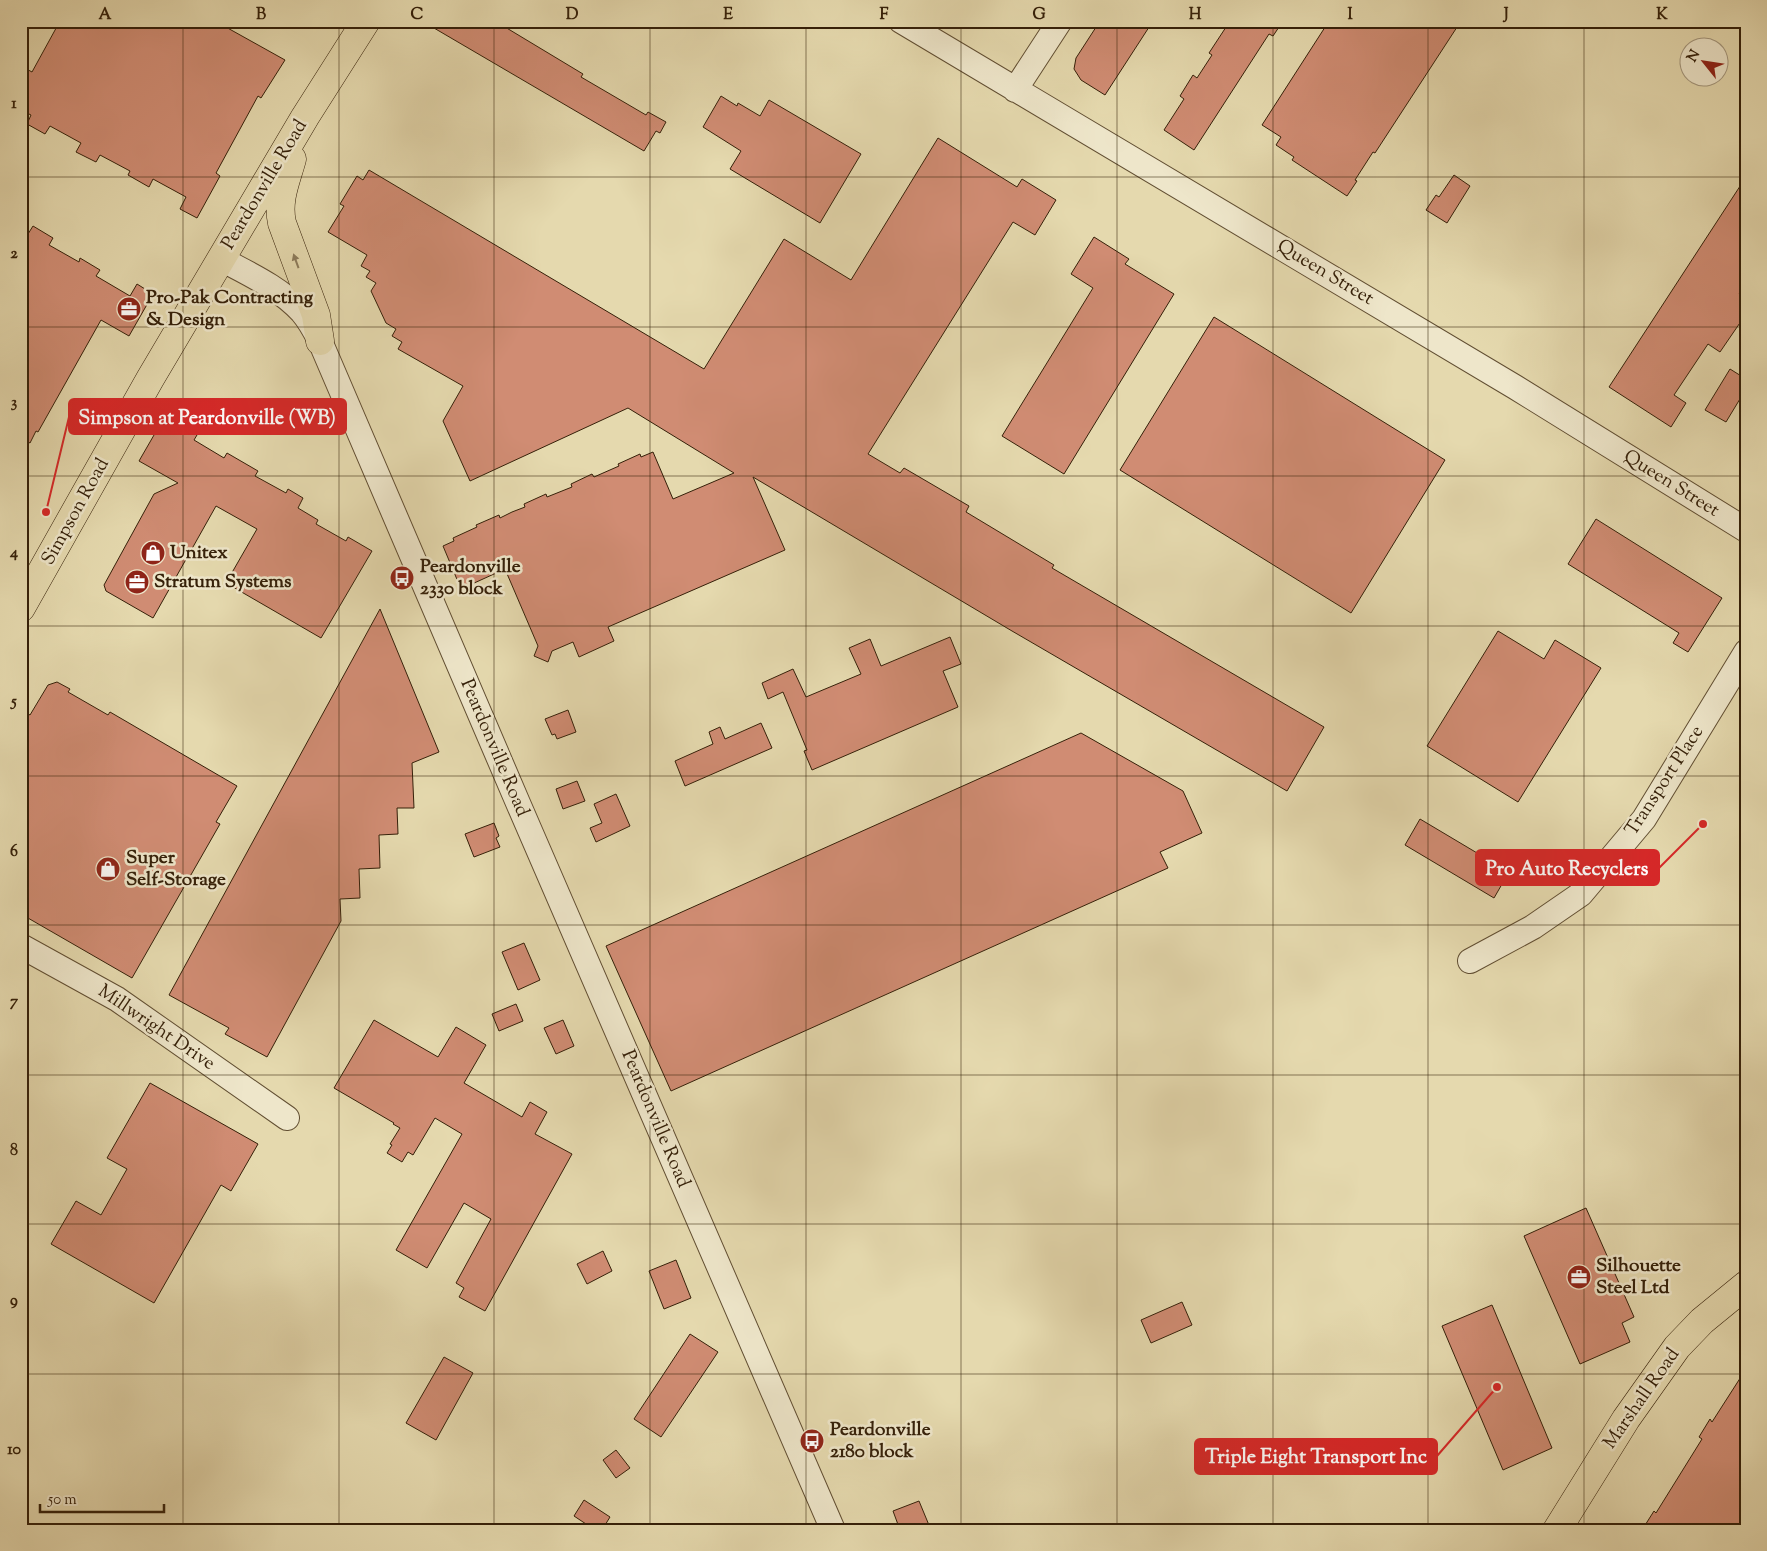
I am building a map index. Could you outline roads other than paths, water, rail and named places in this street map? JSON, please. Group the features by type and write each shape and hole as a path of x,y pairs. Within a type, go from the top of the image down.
{"main road":[{"name":"Peardonville Road","path":"221,259 305,117 366,21"},
{"path":"305,117 283,185 280,214 316,315 320,341"},
{"name":"Simpson Road","path":"21,608 150,379 221,259"},
{"name":"Marshall Road","path":"1556,1530 1626,1419 1677,1347 1702,1321 1746,1284"}],"street":[{"name":"Queen Street","path":"901,21 1515,387 1746,530"},
{"path":"1015,90 1060,21"},
{"name":"Peardonville Road","path":"221,259 256,278 288,299 303,313 320,341 833,1530"},
{"name":"Transport Place","path":"1470,961 1534,927 1581,894 1644,819 1746,652"},
{"name":"Millwright Drive","path":"21,946 117,1000 287,1118"}],"place":[{"name":"Pro-Pak Contracting & Design","path":"129,309"},
{"name":"Simpson at Peardonville (WB)","path":"46,512"},
{"name":"Unitex","path":"153,553"},
{"name":"Peardonville 2330 block","path":"402,578"},
{"name":"Stratum Systems","path":"137,582"},
{"name":"Pro Auto Recyclers","path":"1703,824"},
{"name":"Super Self-Storage","path":"108,869"},
{"name":"Silhouette Steel Ltd","path":"1579,1277"},
{"name":"Triple Eight Transport Inc","path":"1497,1387"},
{"name":"Peardonville 2180 block","path":"812,1441"}]}
